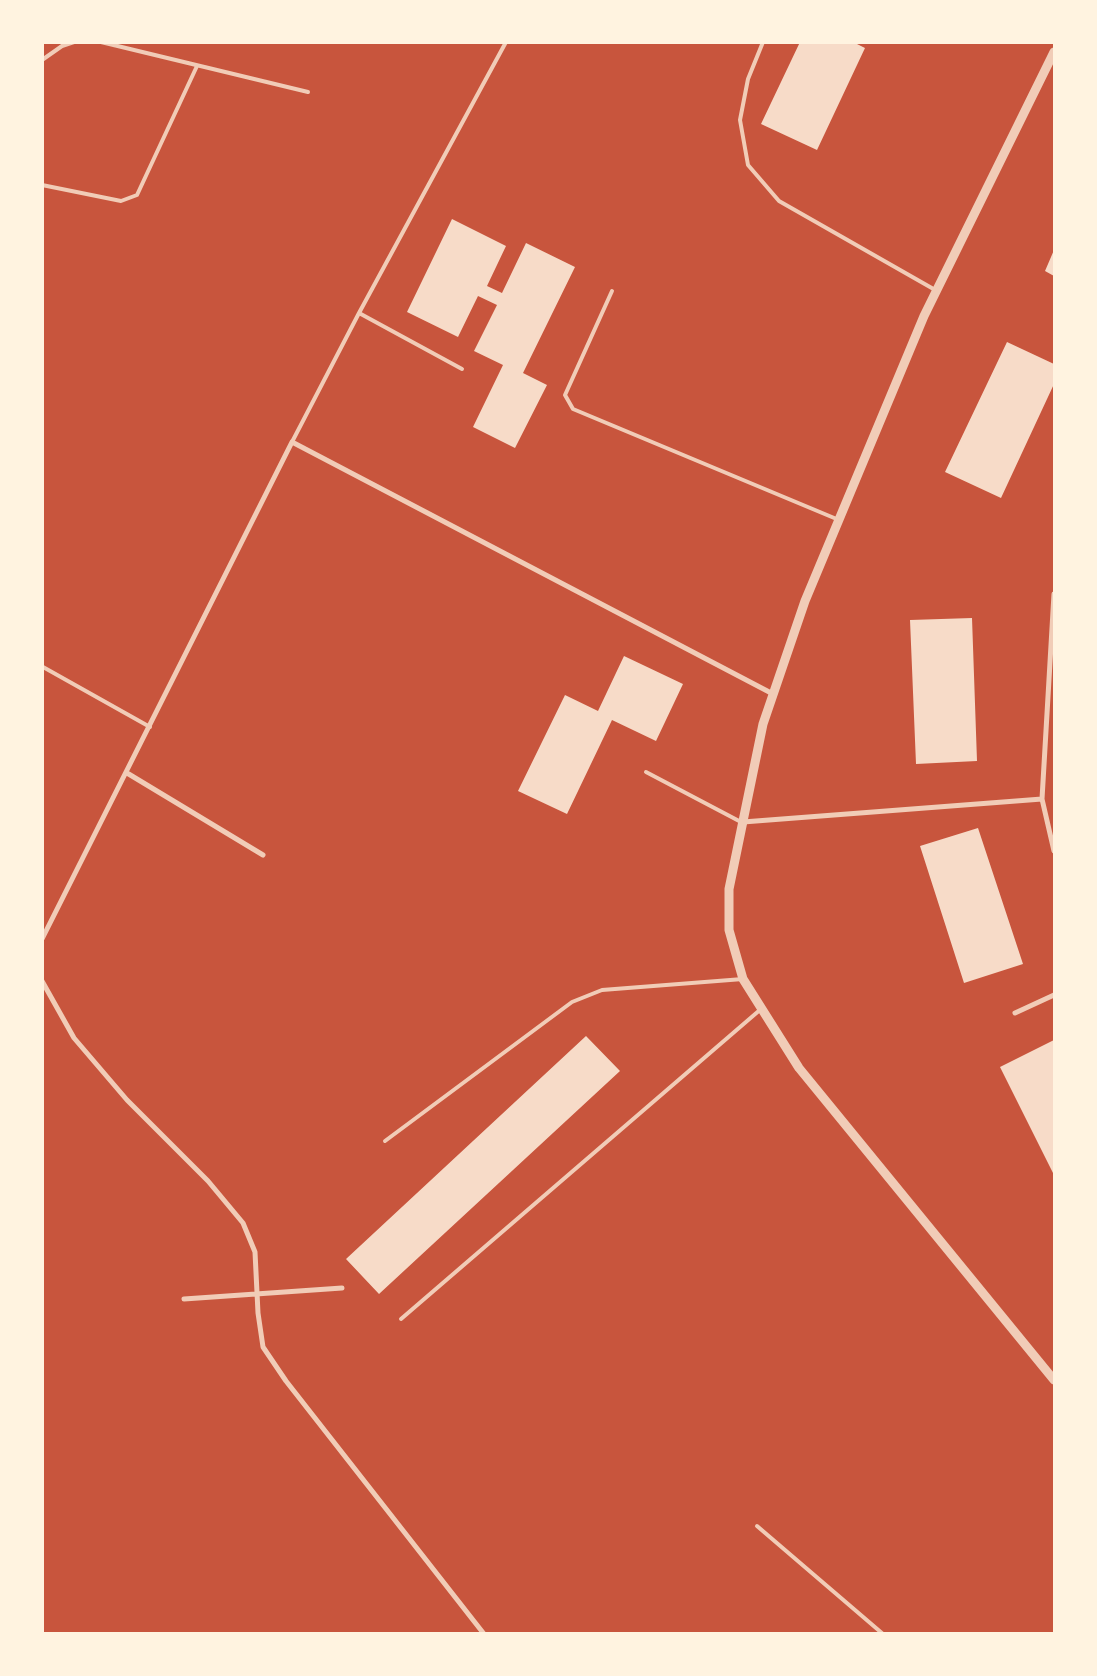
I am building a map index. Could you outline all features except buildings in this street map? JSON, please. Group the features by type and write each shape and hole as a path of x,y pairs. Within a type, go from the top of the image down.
{"street":[{"path":"1054,52 924,316 805,601 763,724 729,889 729,930 743,979 798,1068 1054,1380"},
{"path":"42,939 292,442 774,694"},
{"path":"1054,594 1042,799 1054,851"},
{"path":"127,773 263,854"},
{"path":"743,822 1042,799"},
{"path":"42,982 74,1038 127,1100 208,1181 243,1223 255,1252 257,1295 263,1347 292,1388 484,1634"},
{"path":"1015,1013 1054,995"},
{"path":"184,1299 342,1288"}],"lane":[{"path":"42,60 62,46 74,42"},
{"path":"101,42 308,92"},
{"path":"292,442 359,313 506,42"},
{"path":"763,42 748,79 740,120 748,166 779,201 937,291"},
{"path":"42,185 121,201 137,195 196,66"},
{"path":"612,291 565,395 573,409 839,520"},
{"path":"359,313 462,369"},
{"path":"43,667 150,727"},
{"path":"646,772 743,822"},
{"path":"384,1142 572,1002 602,990 743,979"},
{"path":"401,1319 761,1008"},
{"path":"757,1526 883,1634"}]}
